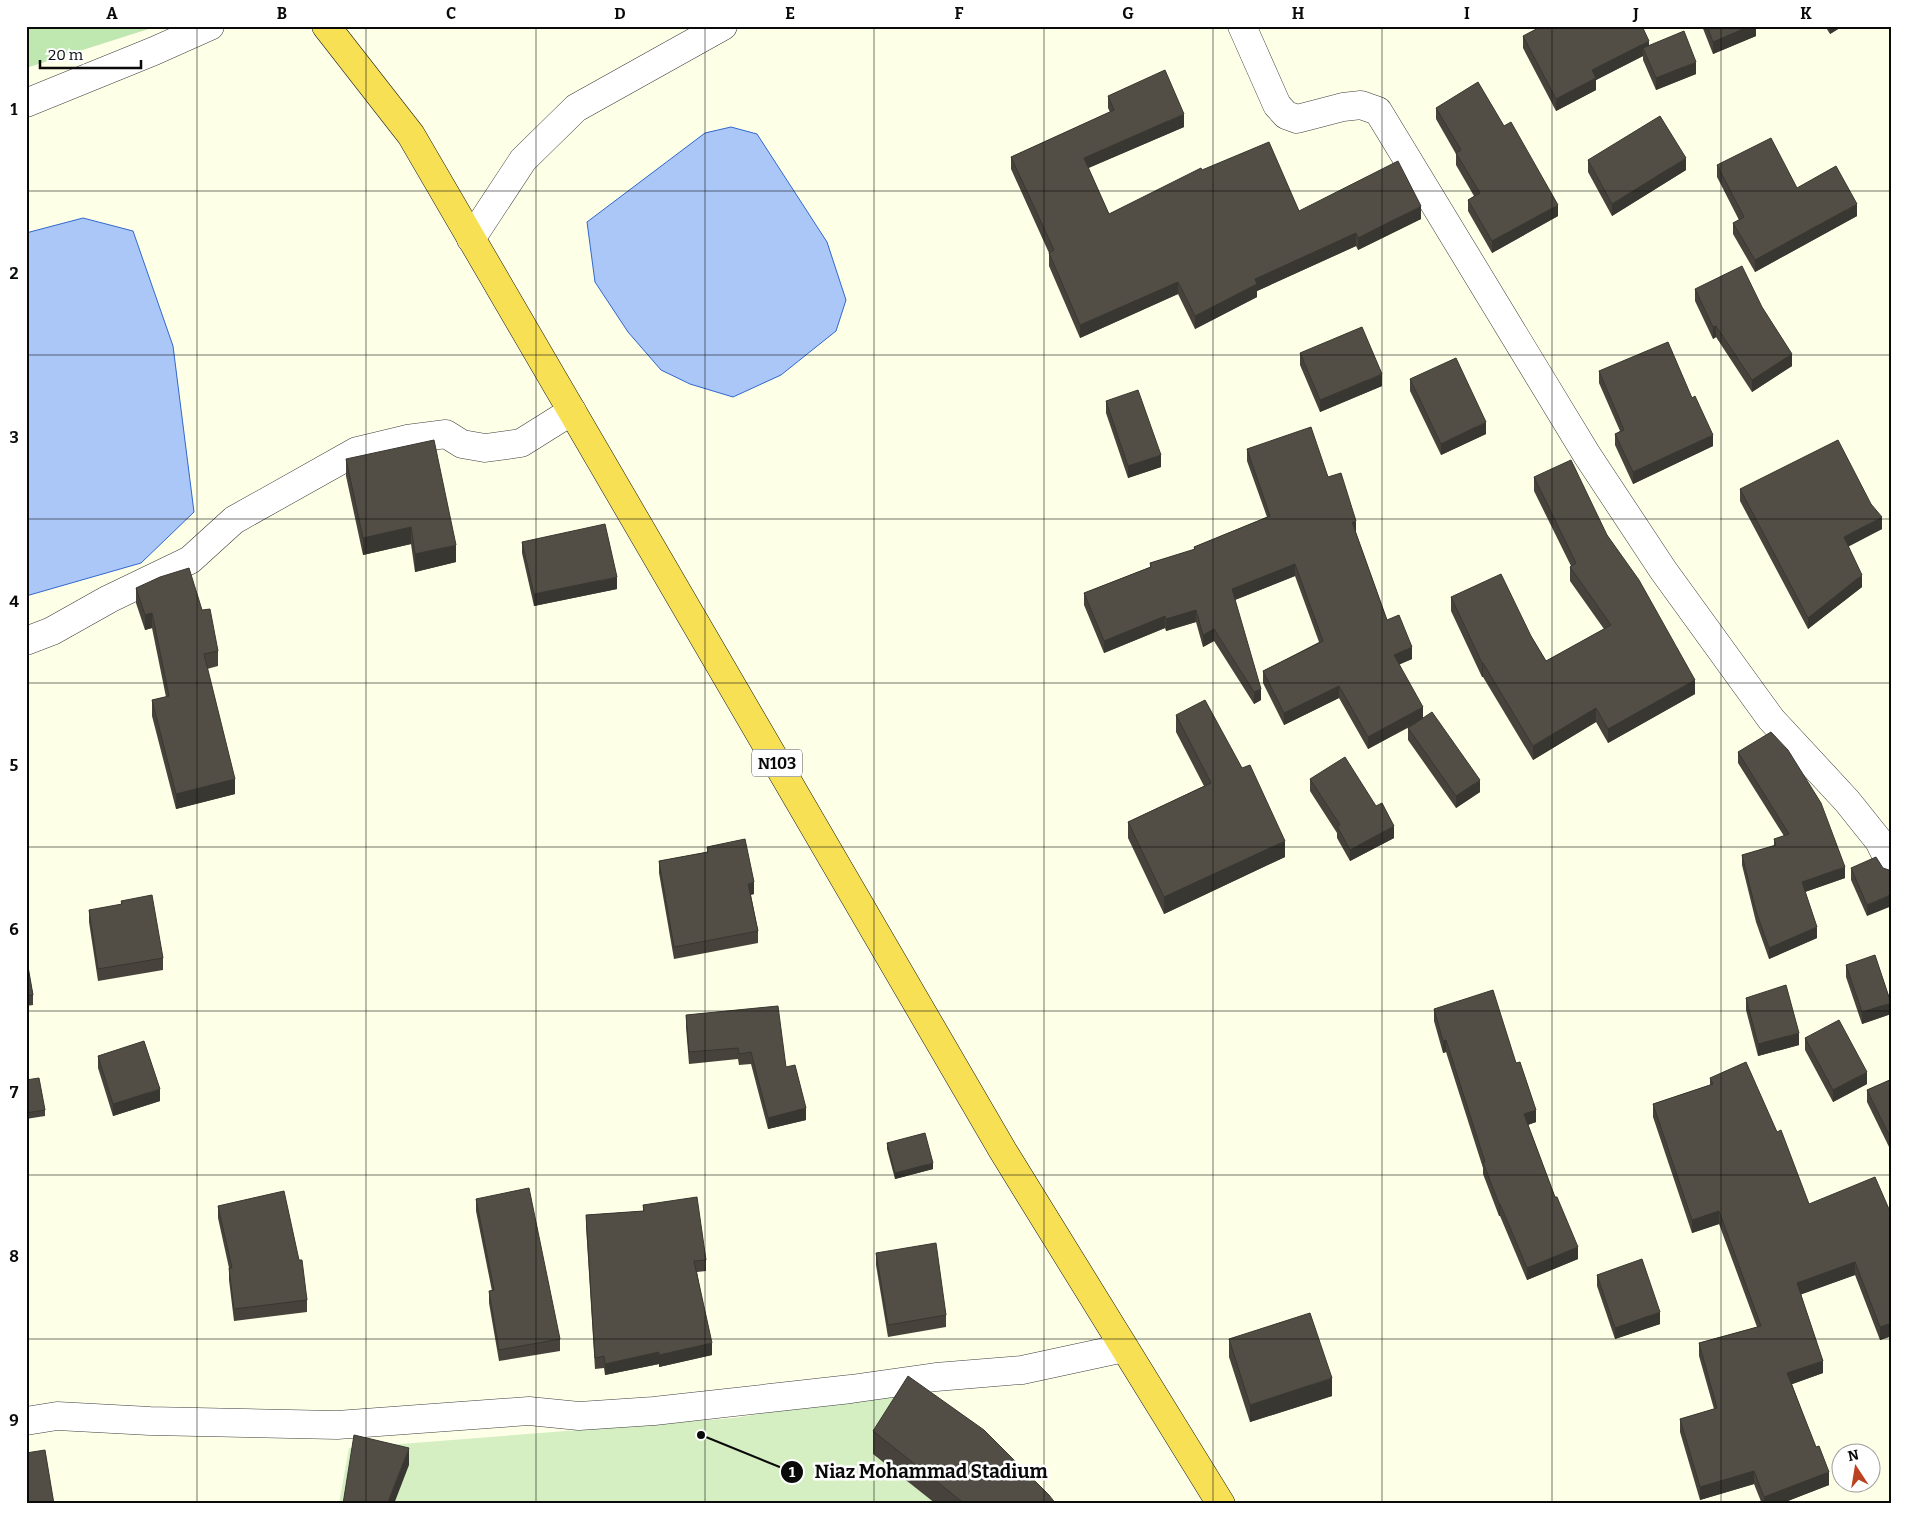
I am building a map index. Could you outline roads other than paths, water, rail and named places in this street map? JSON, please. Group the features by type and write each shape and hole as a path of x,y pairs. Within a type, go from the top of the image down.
{"highway":[{"name":"N103","path":"326,26 411,135 998,1142 1221,1504"}],"street":[{"path":"26,103 210,26"},
{"path":"471,239 524,160 576,108 723,26"},
{"path":"1242,26 1277,105 1286,115 1297,120 1343,107 1361,105 1378,111 1582,447 1663,570 1771,719 1846,801 1879,841 1892,867"},
{"path":"26,642 52,631 109,599 190,560 234,520 357,451 407,439 446,434 462,444 485,448 521,443 572,411"},
{"path":"26,1421 57,1416 150,1421 337,1425 529,1411 579,1416 654,1411 851,1389 946,1376 1022,1370 1124,1348"}],"water":[{"path":"731,127 757,134 827,242 846,300 836,331 781,375 733,397 690,384 661,370 628,332 595,282 587,222 705,133"},
{"path":"83,218 133,231 173,346 194,512 141,563 26,596 26,233"}],"place":[{"name":"Niaz Mohammad Stadium","path":"701,1435"}]}
